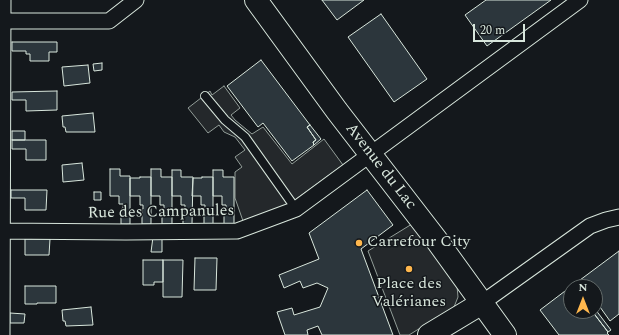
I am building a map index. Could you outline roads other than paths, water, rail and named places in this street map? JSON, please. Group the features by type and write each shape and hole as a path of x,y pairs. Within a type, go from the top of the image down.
{"street":[{"path":"2,335 1,21 3,0"},
{"path":"1,21 109,21 136,0"},
{"name":"Avenue du Lac","path":"256,0 337,111 435,238 504,335"},
{"name":"Rue des Campanules","path":"1,231 237,231 296,209 580,0"},
{"path":"429,335 482,303 590,226 619,217"}],"lane":[{"path":"205,96 225,120 245,136 296,209"}],"place":[{"name":"Carrefour City","path":"359,243"},
{"name":"Place des Valérianes","path":"409,269"}]}
